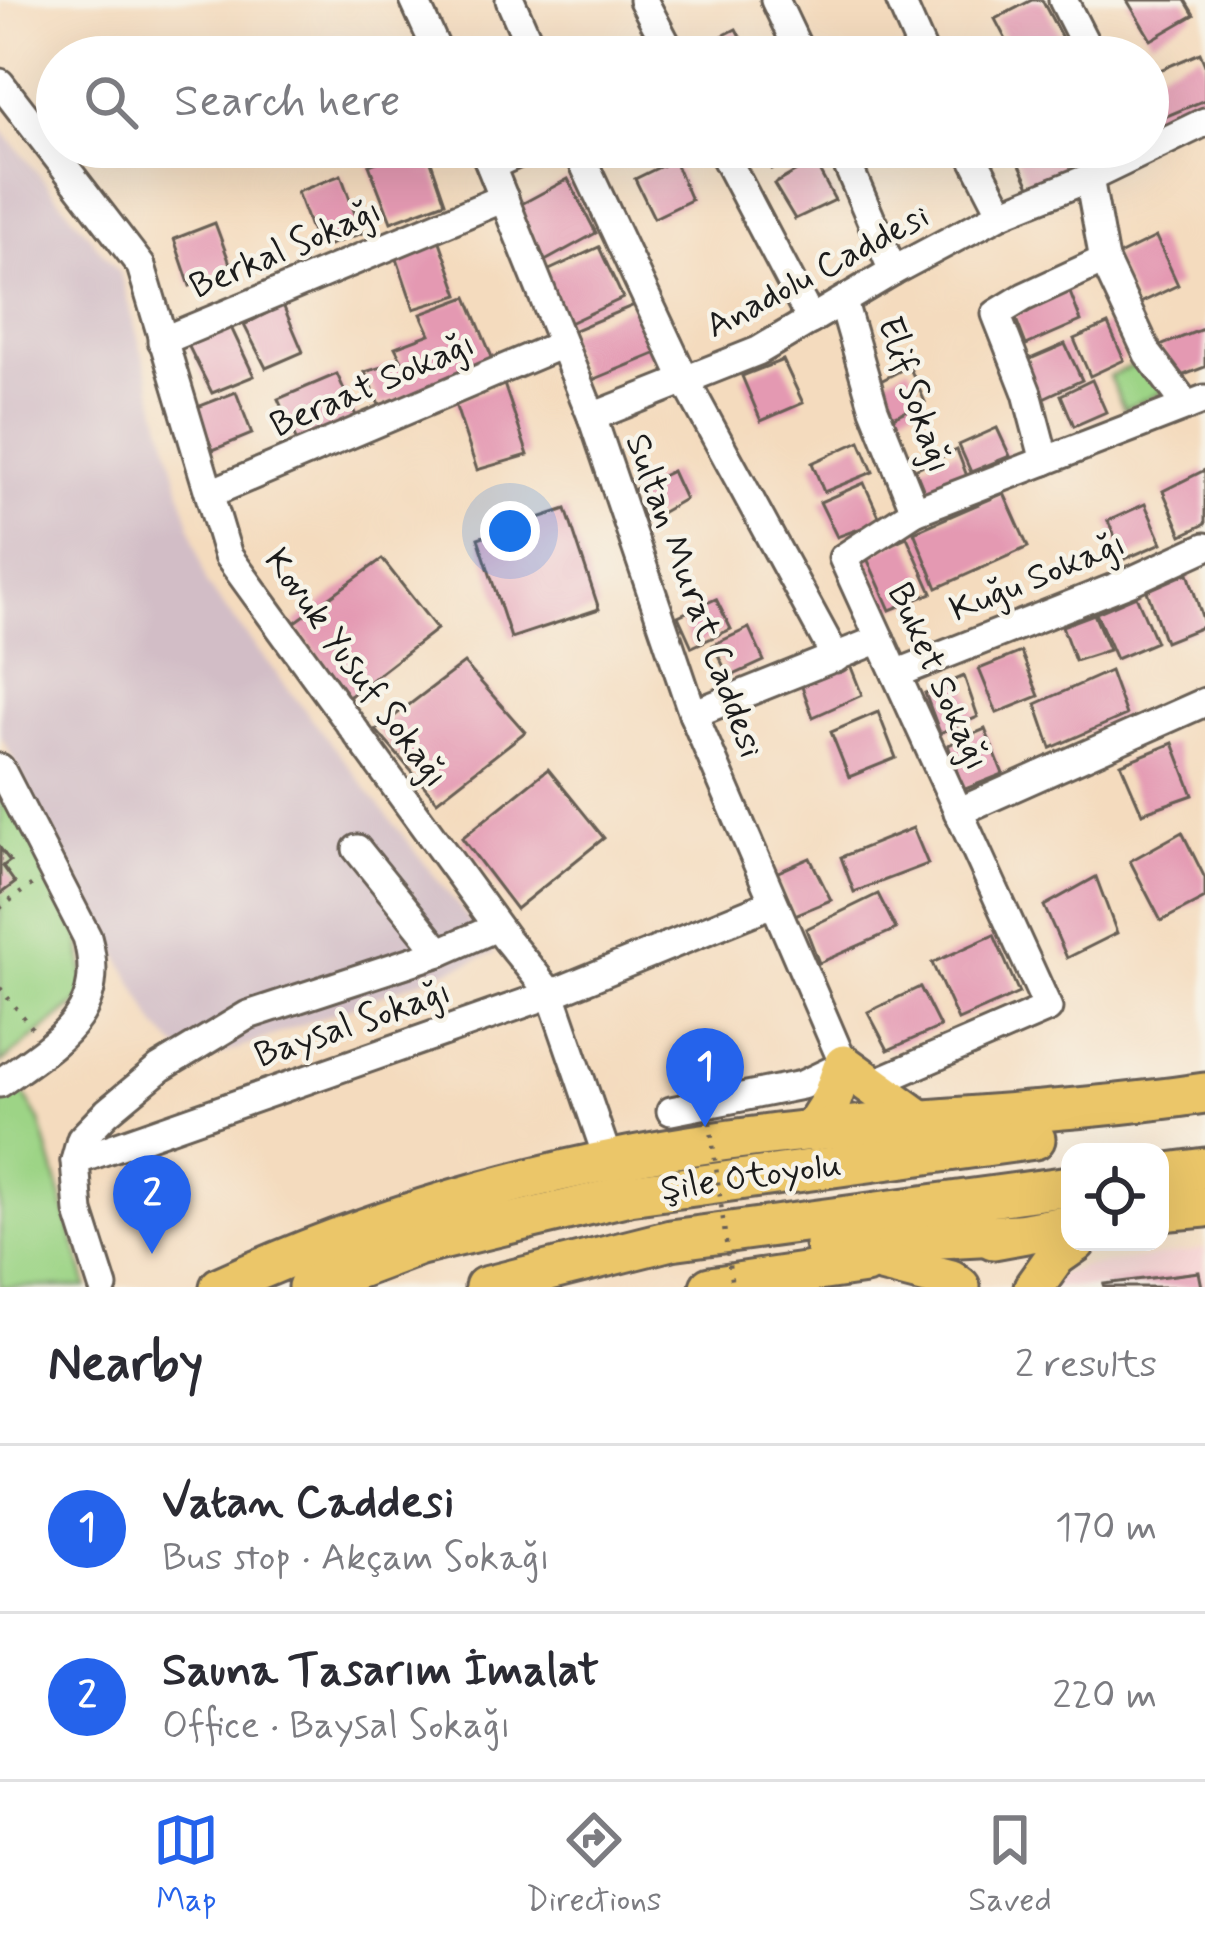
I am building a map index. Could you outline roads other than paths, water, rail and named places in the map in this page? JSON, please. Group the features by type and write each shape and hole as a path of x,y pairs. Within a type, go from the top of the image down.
{"highway":[{"path":"812,1131 831,1101 856,1076 926,1137"},
{"path":"220,1287 280,1259 404,1216 561,1171 759,1136 812,1131 926,1137 1205,1094"},
{"name":"Şile Otoyolu","path":"308,1287 420,1245 629,1195 926,1137 1205,1118"},
{"path":"1169,1196 1205,1168"},
{"name":"Şile Otoyolu","path":"485,1287 671,1240 1061,1187"},
{"path":"1169,1203 1205,1207"},
{"path":"710,1287 881,1262 1061,1227"},
{"path":"546,1287 845,1241 1017,1234"},
{"path":"1034,1287 1063,1251"},
{"path":"881,1262 951,1280 960,1287"}],"street":[{"path":"414,0 430,36"},
{"path":"510,0 526,36"},
{"path":"643,0 662,36"},
{"path":"775,0 792,36"},
{"path":"900,0 916,36"},
{"path":"1063,0 1081,36"},
{"name":"Kovuk Yusuf Sokağı","path":"0,83 36,130"},
{"name":"Anadolu Caddesi","path":"1169,138 1205,122"},
{"name":"Kovuk Yusuf Sokağı","path":"65,168 141,266 228,556 497,927 551,994 609,1162"},
{"name":"Sultan Murat Caddesi","path":"492,168 592,417 693,714 773,903 856,1076"},
{"path":"585,168 685,380 836,658"},
{"path":"731,168 811,320"},
{"path":"849,168 892,271"},
{"path":"979,168 1002,213"},
{"name":"Anadolu Caddesi","path":"592,417 758,351 892,271 1002,213 1108,168"},
{"path":"1089,178 1104,260 1148,354 1196,403"},
{"name":"Berkal Sokağı","path":"162,341 504,198"},
{"path":"1045,461 1027,393 996,314 1104,260"},
{"name":"Elif Sokağı","path":"843,302 874,409 915,512"},
{"name":"Beraat Sokağı","path":"211,494 562,344"},
{"name":"Buket Sokağı","path":"856,1076 1048,1008 844,558 915,512 1196,403"},
{"name":"Kuğu Sokağı","path":"896,674 1205,548"},
{"path":"693,714 880,639"},
{"path":"958,812 1205,702"},
{"path":"0,768 87,937 95,965 91,999 65,1036 0,1083"},
{"path":"357,849 440,952"},
{"name":"Baysal Sokağı","path":"75,1161 551,994 773,903"},
{"path":"103,1287 79,1212 75,1161 80,1139 107,1112 160,1068 248,1016 440,952 497,927"},
{"path":"671,1112 856,1076"}],"place":[{"name":"Vatan Caddesi","path":"705,1127"},
{"name":"Sauna Tasarım İmalat","path":"152,1254"}]}
